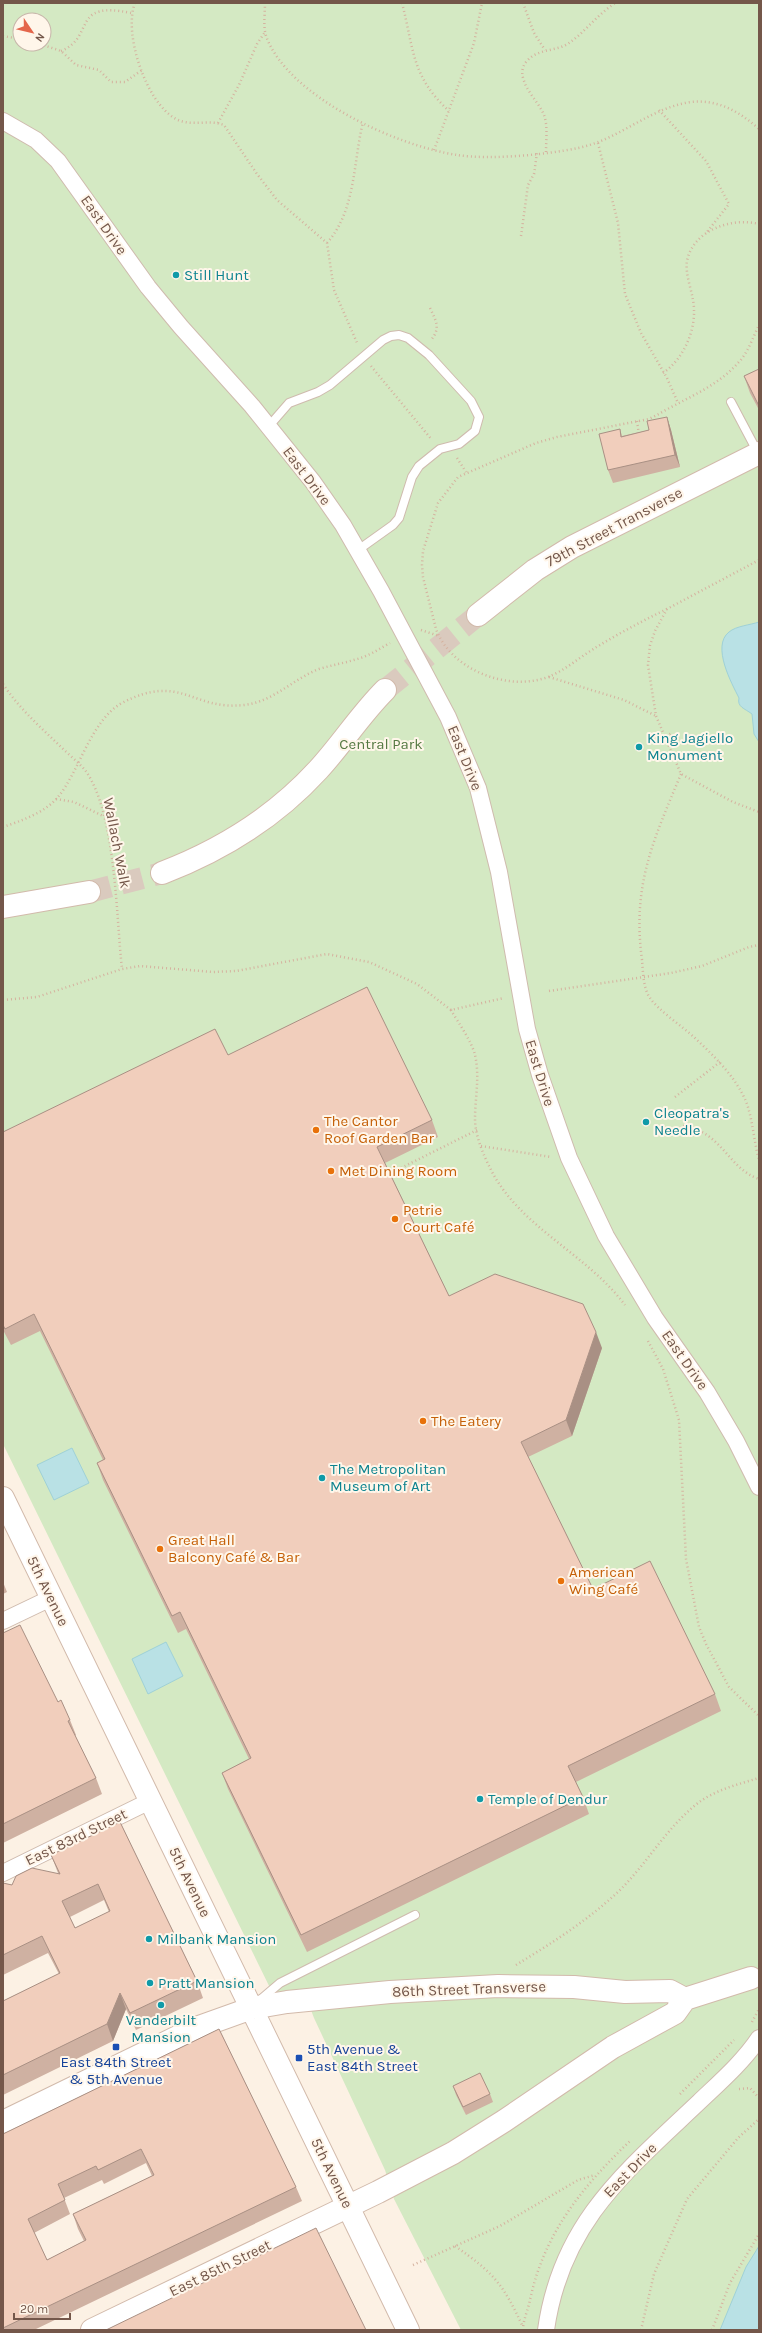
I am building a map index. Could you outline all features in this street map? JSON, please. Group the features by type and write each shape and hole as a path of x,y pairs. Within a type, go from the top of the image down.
{"main road":[{"name":"79th Street Transverse","path":"478,615 535,570 572,547 758,453"},
{"path":"162,873 221,846 273,812 319,769 359,718 385,690"},
{"path":"3,907 89,892"},
{"name":"5th Avenue","path":"3,1498 408,2330"},
{"path":"347,2206 423,2168 478,2137 613,2047 675,2012 685,1999 752,1978"},
{"name":"86th Street Transverse","path":"3,2122 196,2028 252,2008 287,2002 390,1992 498,1986 574,1988 625,1992 670,1992 685,1999"},
{"name":"East 85th Street","path":"92,2330 347,2206"}],"street":[{"name":"East Drive","path":"3,121 36,140 58,161 148,287 181,327 269,426 322,495 358,550 448,717 478,788 495,851 527,1029 540,1075 569,1158 606,1236 655,1318 718,1409 759,1487"},
{"path":"3,1621 51,1598"},
{"name":"East 83rd Street","path":"3,1873 150,1801"},
{"name":"East Drive","path":"546,2330 560,2270 590,2216 636,2162 720,2081 759,2038"}],"lane":[{"path":"269,426 289,403 318,392 330,385 391,336 400,335 408,338 423,350 471,401 479,417 475,431 459,444 440,449 419,466 412,477 399,518 393,525 358,550"},
{"path":"731,402 758,453"},
{"path":"252,2008 280,1983 415,1914"}],"path":[{"path":"135,3 131,14 132,38 142,70 162,108 176,120 194,123 218,123 224,125 257,174 277,200 327,243 334,290 343,313 365,356 375,372 440,449"},
{"path":"265,3 266,32 275,52 303,86 338,110 384,132 434,150 471,156 537,153 576,149 598,143 659,110 692,102 708,102 728,107 759,129"},
{"path":"402,3 410,46 421,76 432,94 449,111"},
{"path":"434,150 474,44 482,3"},
{"path":"523,3 531,26 546,50"},
{"path":"546,152 544,115 526,87 522,74 527,61 546,50 569,43 612,4"},
{"path":"61,51 74,44 85,23 93,12 101,8 111,8 131,14"},
{"path":"218,123 239,85 254,49 266,32"},
{"path":"52,48 61,51 76,65 99,70 111,82 118,84 125,82 142,70"},
{"path":"659,110 706,161 729,204 694,248 688,260 694,316 690,333 678,359 663,373"},
{"path":"327,243 340,226 348,203 363,122"},
{"path":"598,143 618,222 625,294 638,329 678,403"},
{"path":"521,236 528,185 534,174 537,153"},
{"path":"707,232 730,223 741,221 759,224"},
{"path":"423,350 437,333 438,325 430,308"},
{"path":"466,472 557,436 637,421 657,415 710,385 739,363 759,325"},
{"path":"637,421 640,440"},
{"path":"759,560 666,609 655,631 649,656 650,682 656,716 681,774 733,802 759,812"},
{"path":"415,628 439,636"},
{"path":"3,827 40,811 56,799 103,721 120,704 138,695 157,690 171,690 226,707 246,705 268,699 302,677 319,669 367,656 395,640"},
{"path":"548,677 624,700 656,716"},
{"name":"Wallach Walk","path":"3,684 31,718 85,771 95,788 103,816 112,860 122,969"},
{"path":"655,741 672,733"},
{"path":"681,774 652,841 645,870 640,900 640,924 644,977 650,998 720,1062 736,1084 746,1103 759,1160"},
{"path":"56,799 74,802 103,816"},
{"path":"549,991 644,977 702,966 743,949 759,945"},
{"path":"3,1000 37,997 122,969 149,966 193,971 236,971 327,954 345,956 369,962 417,984 451,1010 475,1055 478,1094 475,1120 480,1146 500,1187 514,1205 606,1282 627,1307"},
{"path":"451,1010 505,998"},
{"path":"675,1097 720,1062"},
{"path":"683,1126 704,1132 719,1144 740,1167 752,1176 759,1179"},
{"path":"401,1168 477,1130"},
{"path":"480,1146 542,1157 569,1158"},
{"path":"646,1337 662,1369 679,1420 686,1559 699,1627 706,1644 729,1687 759,1716"},
{"path":"515,1965 575,1926 619,1890 676,1823 698,1803 722,1791 759,1778"},
{"path":"738,2089 750,2088 759,2098"},
{"path":"641,2330 654,2274 686,2199 738,2138 759,2119"},
{"path":"414,2265 517,2217 578,2180 595,2175"},
{"path":"712,2330 730,2284 759,2234"},
{"path":"455,2246 498,2281 508,2295 523,2327"}],"green space":[{"name":"Central Park","path":"3,3 759,3 759,2330 461,2330 394,2199 385,2170 314,2018 303,1989 273,1994 3,1444"}],"water":[{"path":"759,622 759,742 754,734 752,714 740,705 739,698 728,675 722,655 722,646 724,638 732,630"},
{"path":"72,1448 89,1483 54,1500 37,1465"},
{"path":"166,1642 183,1676 148,1694 132,1659"},
{"path":"759,2246 759,2330 720,2330 746,2267"}],"building":[{"path":"759,369 759,406 744,376"},
{"path":"667,417 675,455 608,470 599,434 620,429 621,437 649,430 647,421"},
{"name":"The Metropolitan Museum of Art","path":"367,987 432,1120 377,1147 449,1296 495,1274 583,1304 596,1332 566,1420 521,1442 593,1589 650,1561 715,1694 568,1766 583,1797 301,1935 222,1773 251,1758 180,1612 172,1616 97,1463 105,1459 34,1314 5,1329 3,1325 3,1132 215,1029 228,1055"},
{"path":"20,1625 58,1702 61,1700 70,1720 68,1721 96,1778 3,1824 3,1633"},
{"path":"120,1822 197,1981 130,2013 120,1993 107,2024 3,2075 3,2001 60,1973 42,1936 3,1955 3,1883 12,1885 16,1876 32,1868 60,1874 51,1855","holes":["98,1884 110,1911 75,1928 62,1901"]},
{"path":"219,2029 296,2187 3,2328 3,2134","holes":["141,2149 154,2175 73,2214 86,2240 47,2260 28,2219 65,2200 58,2184 96,2166 98,2170"]},
{"path":"480,2073 490,2094 463,2107 453,2086"},
{"path":"316,2228 366,2330 106,2330"}],"tunnel":[{"path":"385,690 478,615"},
{"path":"89,892 162,873"}],"place":[{"name":"Still Hunt","path":"176,275"},
{"name":"King Jagiello Monument","path":"639,747"},
{"name":"Cleopatra's Needle","path":"646,1122"},
{"name":"The Cantor Roof Garden Bar","path":"316,1130"},
{"name":"Met Dining Room","path":"331,1171"},
{"name":"Petrie Court Café","path":"395,1219"},
{"name":"The Eatery","path":"423,1421"},
{"name":"The Metropolitan Museum of Art","path":"322,1478"},
{"name":"Great Hall Balcony Café & Bar","path":"160,1549"},
{"name":"American Wing Café","path":"561,1581"},
{"name":"Temple of Dendur","path":"480,1799"},
{"name":"Milbank Mansion","path":"149,1939"},
{"name":"Pratt Mansion","path":"150,1983"},
{"name":"Vanderbilt Mansion","path":"161,2005"},
{"name":"East 84th Street & 5th Avenue","path":"116,2047"},
{"name":"5th Avenue & East 84th Street","path":"299,2058"}]}
